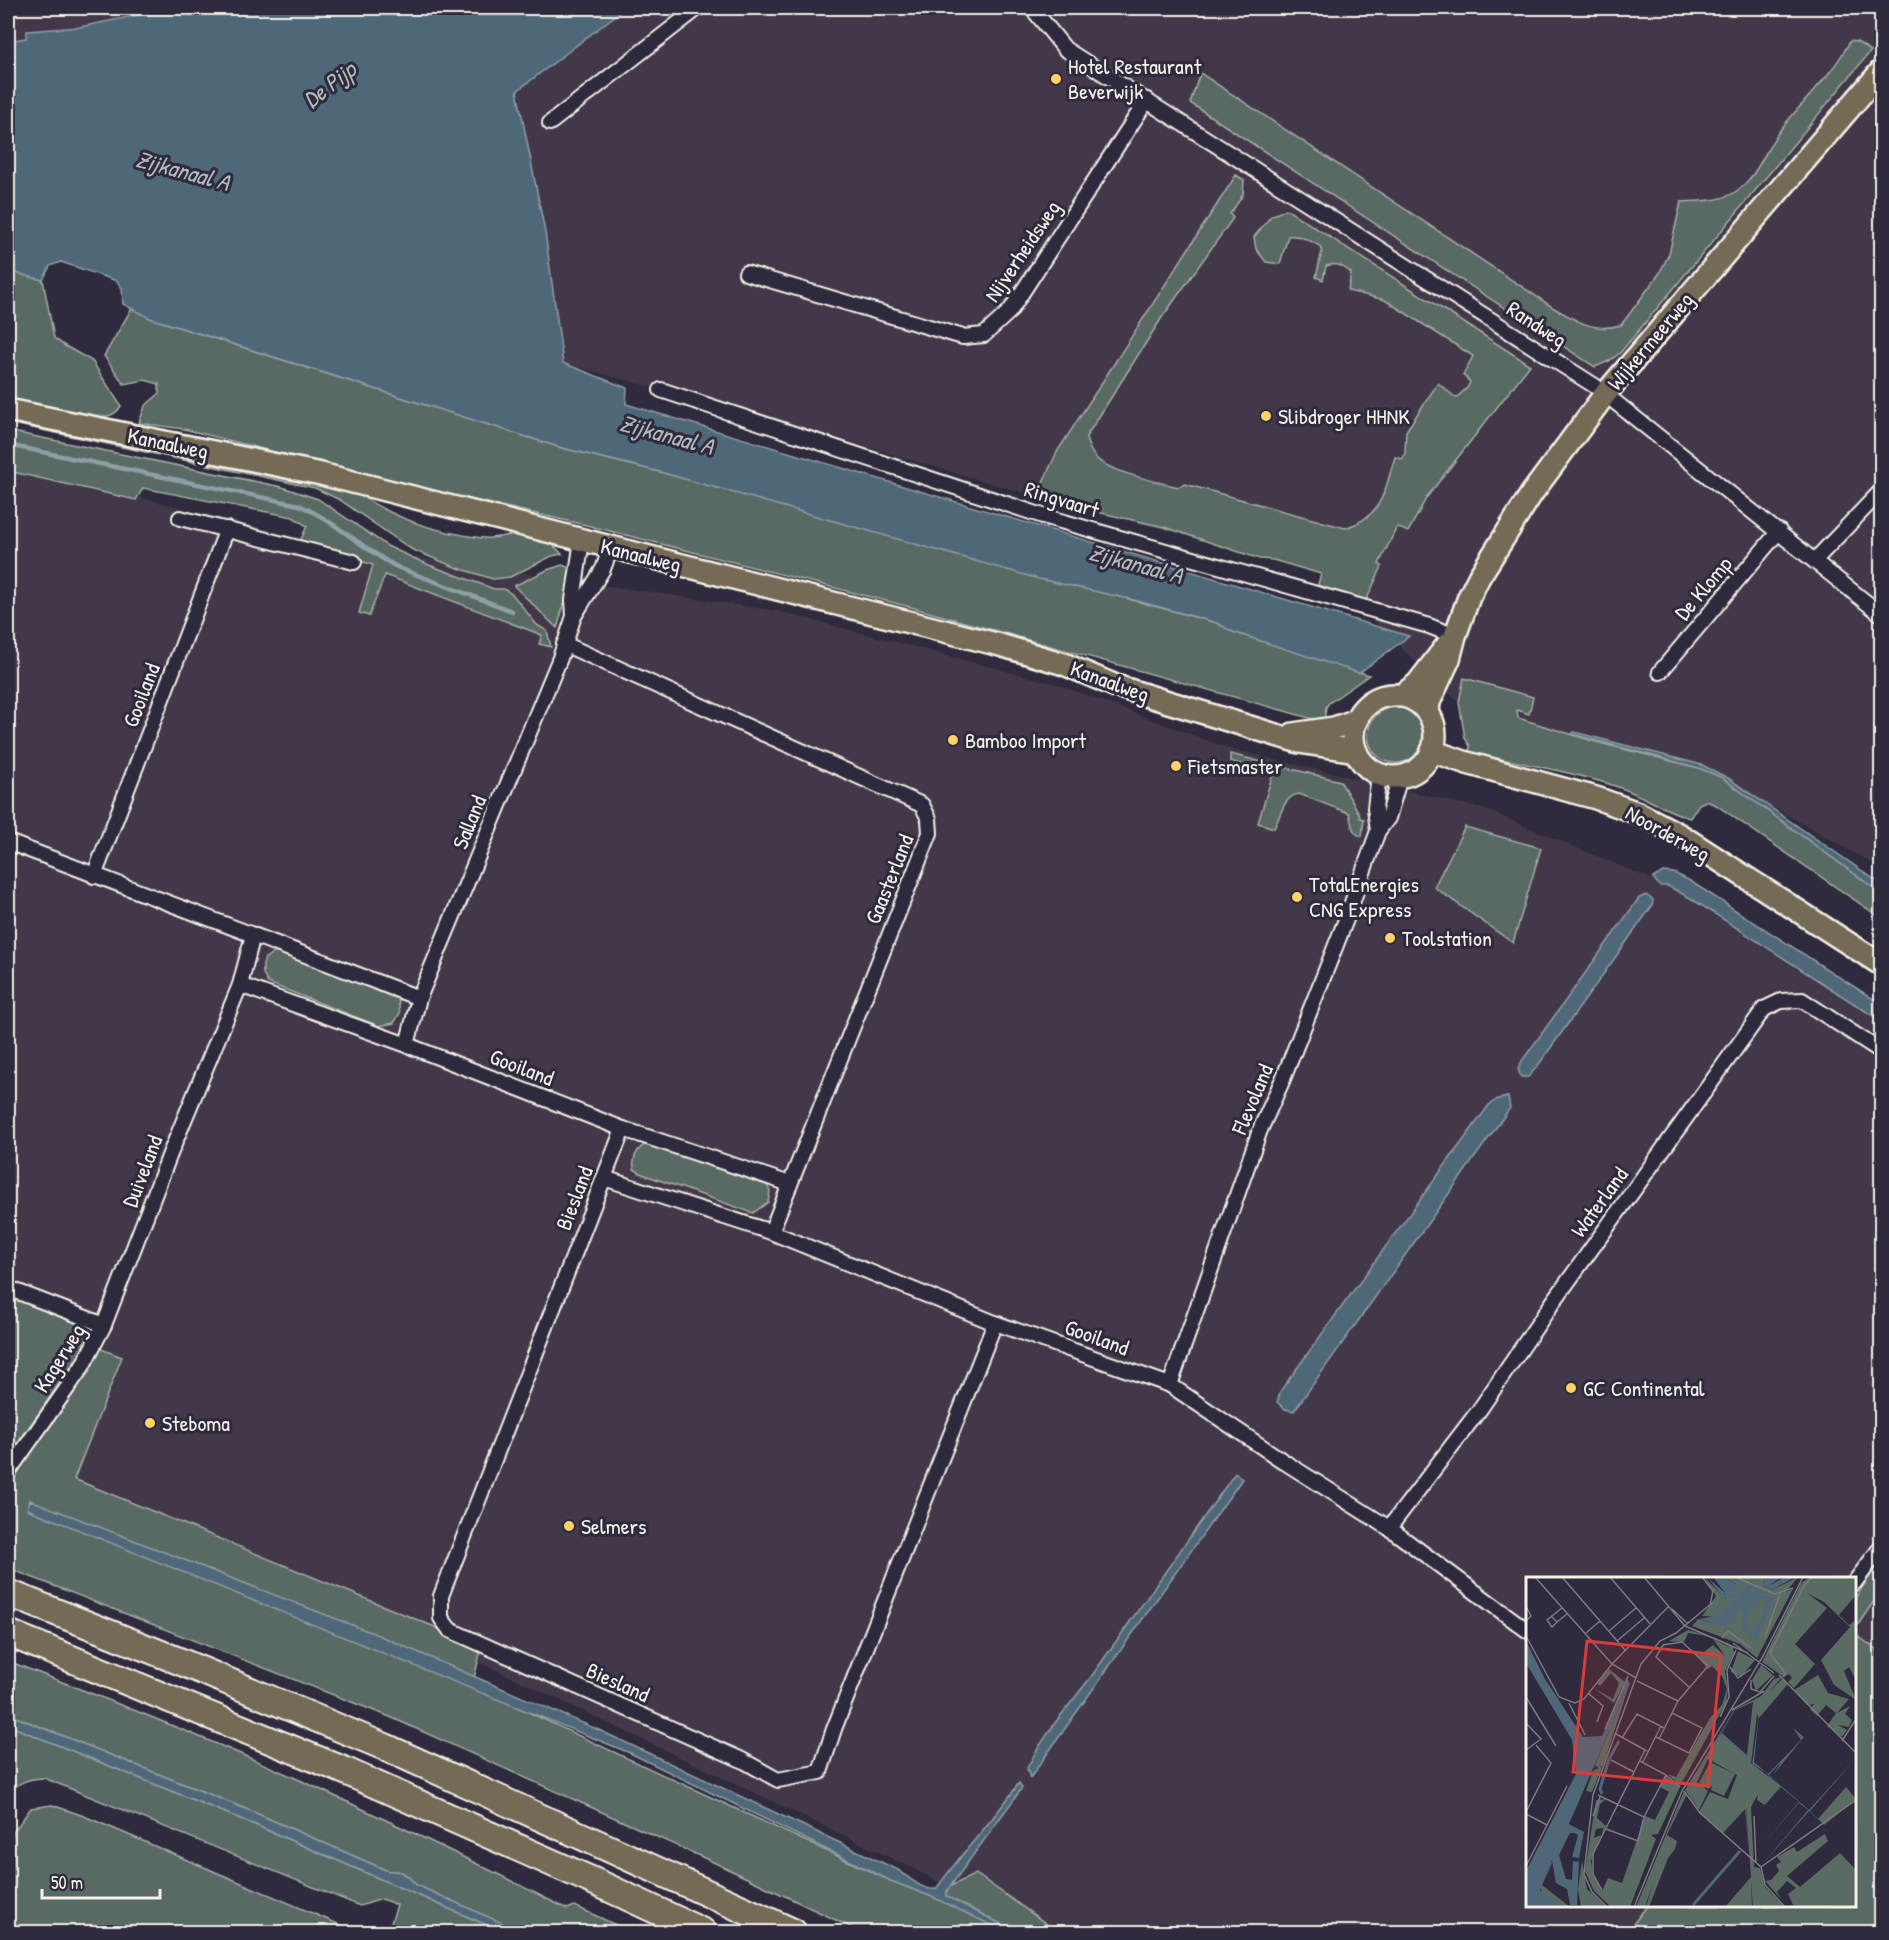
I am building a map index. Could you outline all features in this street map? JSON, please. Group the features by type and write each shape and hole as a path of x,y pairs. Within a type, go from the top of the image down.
{"highway":[{"path":"8,1593 385,1747 793,1932"},
{"path":"8,1634 343,1770 592,1880 703,1932"}],"main road":[{"name":"Wijkermeerweg","path":"1428,712 1429,702 1449,660 1455,636 1479,577 1537,485 1606,393 1881,70"},
{"name":"Kanaalweg","path":"8,410 321,474 1000,645 1064,663 1116,686 1299,742 1356,751"},
{"name":"Wijkermeerweg","path":"1401,696 1418,683 1455,636"},
{"path":"1390,695 1401,696 1411,699 1428,712 1434,732 1432,752 1420,769 1400,777 1379,775 1365,765 1356,751 1353,740 1357,720 1370,703 1390,695"},
{"name":"Kanaalweg","path":"1266,732 1298,734 1319,732 1357,720"},
{"name":"Noorderweg","path":"1432,752 1596,798 1638,813 1680,836 1881,965"}],"street":[{"path":"550,123 698,8"},
{"name":"Randweg","path":"1032,8 1065,49 1606,393 1881,615"},
{"name":"Nijverheidsweg","path":"746,273 963,337 984,335 1010,311 1147,100"},
{"name":"Ringvaart","path":"661,390 1043,516 1429,626 1455,636"},
{"path":"1815,560 1881,489"},
{"path":"180,518 354,562"},
{"name":"Gooiland","path":"94,876 227,529"},
{"name":"De Klomp","path":"1660,672 1779,531"},
{"name":"Salland","path":"574,616 573,600 582,540"},
{"name":"Salland","path":"407,1045 419,998 574,616 603,569 611,547"},
{"name":"Gaasterland","path":"564,644 922,805 929,819 930,834 771,1232"},
{"name":"Flevoland","path":"1378,831 1375,808 1379,775"},
{"name":"Flevoland","path":"1170,1385 1260,1130 1283,1079 1345,922 1378,831 1388,818 1400,777"},
{"path":"8,842 419,998"},
{"name":"Duiveland","path":"104,1325 170,1154 240,985 253,935"},
{"name":"Gooiland","path":"240,985 407,1045 623,1129 790,1184"},
{"name":"Waterland","path":"1389,1528 1480,1409 1551,1305 1764,1009 1781,1001 1802,1000 1881,1052"},
{"name":"Biesland","path":"623,1129 441,1596 441,1618 450,1630 742,1760 778,1780 820,1772 838,1718 995,1323"},
{"name":"Gooiland","path":"604,1178 771,1232 995,1323 1170,1385 1286,1464 1389,1528 1526,1629"},
{"path":"8,1288 104,1325"},
{"name":"Kagerweg","path":"8,1472 82,1367 104,1325"},
{"path":"1856,1580 1881,1546"}],"shaded area":[{"path":"8,8 173,8 80,27 27,31 26,38 8,41"},
{"path":"414,8 1881,8 1881,868 1714,774 1459,702 1316,568 1038,497 792,425 563,363"},
{"path":"8,470 83,483 324,544 778,611 1059,685 1230,749 1484,809 1668,886 1881,1022 1881,1932 1644,1911 1627,1932 1033,1932 910,1867 503,1673 37,1476 8,1471"}],"green space":[{"path":"1850,41 1857,42 1871,51 1620,353 1595,367 1190,103 1200,73 1554,308 1586,324 1602,328 1621,325 1659,274 1669,254 1681,202 1723,198 1743,186 1750,179 1775,137 1827,76"},
{"path":"1236,175 1244,180 1243,195 1230,214 1233,218 1161,319 1086,437 1092,454 1102,463 1147,479 1178,487 1185,484 1345,528 1358,523 1375,509 1384,492 1395,457 1403,459 1406,431 1438,383 1456,398 1467,388 1470,382 1463,375 1473,356 1385,300 1348,291 1351,273 1342,267 1333,264 1326,266 1323,280 1316,277 1322,251 1321,247 1310,240 1288,236 1280,264 1266,262 1256,249 1254,237 1271,216 1286,209 1530,365 1427,497 1408,532 1397,527 1379,564 1382,566 1364,605 1321,589 1318,584 1321,574 1273,560 1260,559 1164,527 1101,513 1102,508 1043,493 1041,486 1057,452"},
{"path":"8,271 43,280 54,338 92,361 121,406 116,413 102,417 89,416 8,401"},
{"path":"132,308 150,318 562,448 660,472 1217,623 1233,632 1369,675 1329,703 1326,707 1324,722 914,608 586,525 385,480 184,429 139,423 145,406 159,394 159,384 145,380 124,384 104,356"},
{"path":"8,416 351,489 377,506 404,519 448,532 484,538 522,534 537,535 562,554 552,556 510,577 493,579 411,549 340,500 315,488 8,423"},
{"path":"8,431 282,487 318,499 389,547 429,565 494,589 504,589 513,595 537,625 547,631 551,647 539,644 542,635 385,575 369,616 359,613 373,565 300,541 307,526 293,517 143,488 136,500 8,471"},
{"path":"562,565 570,568 570,584 557,628 514,586"},
{"path":"1464,678 1533,697 1529,714 1517,710 1518,718 1596,742 1699,768 1721,777 1881,893 1881,918 1716,805 1706,801 1699,804 1690,818 1627,790 1600,781 1469,752 1470,746 1465,738 1459,702"},
{"path":"1391,707 1401,707 1416,715 1422,724 1424,735 1422,746 1416,755 1401,763 1391,763 1380,758 1373,751 1368,740 1368,730 1373,719 1380,712"},
{"path":"1230,754 1340,781 1360,818 1364,819 1362,836 1354,830 1349,813 1299,794 1289,798 1286,802 1274,828 1258,823 1273,773 1230,761"},
{"path":"1465,827 1541,848 1513,943 1434,887"},
{"path":"282,952 392,994 398,999 400,1013 394,1023 379,1026 268,983 263,971 265,958"},
{"path":"653,1142 767,1185 770,1191 768,1202 753,1213 642,1174 634,1169 635,1155 640,1148"},
{"path":"8,1287 80,1317 85,1327 83,1350 8,1457"},
{"path":"101,1349 122,1357 74,1479 452,1634 481,1650 472,1686 891,1881 930,1896 976,1874 1058,1932 861,1932 713,1862 390,1717 8,1568 8,1486 74,1393"},
{"path":"1881,1560 1881,1591 1856,1628 1856,1597"},
{"path":"1856,1635 1881,1653 1881,1932 1627,1932 1646,1907 1856,1907"},
{"path":"8,1661 258,1761 397,1825 567,1909 575,1906 631,1932 522,1932 416,1885 401,1872 388,1871 251,1811 8,1714"},
{"path":"8,1725 253,1824 503,1932 388,1932 397,1905 382,1899 360,1906 44,1778 23,1782 8,1796"},
{"path":"52,1805 84,1816 353,1932 8,1932 8,1846 14,1831 31,1808"}],"water":[{"path":"173,8 625,8 517,91 545,232 563,363 627,388 626,404 1409,636 1359,673 1233,632 1217,623 1134,600 1039,579 660,472 562,448 150,318 123,304 122,288 117,281 61,262 50,266 43,280 8,271 8,41 26,38 27,31 80,27"},
{"path":"1574,732 1702,765 1728,778 1881,884 1881,893 1721,777 1699,768 1572,734"},
{"path":"1663,872 1674,873 1690,881 1881,1004 1881,1021 1690,898 1668,886 1660,886 1653,878"},
{"path":"1646,895 1653,900 1652,906 1537,1067 1528,1077 1521,1077 1518,1069 1522,1061 1639,898"},
{"path":"1508,1097 1510,1108 1294,1411 1285,1409 1277,1402 1281,1390 1489,1105 1498,1099"},
{"path":"1235,1473 1242,1479 1030,1778 1027,1768 1055,1723 1091,1677"},
{"path":"30,1500 378,1635 601,1731 898,1870 926,1888 936,1889 1019,1783 1022,1788 947,1891 946,1896 1013,1932 1006,1932 930,1896 891,1881 630,1753 27,1509"},
{"path":"8,1714 251,1811 388,1871 401,1872 416,1885 522,1932 503,1932 253,1824 8,1725"}],"waterway":[{"path":"8,445 299,505 325,519 399,568 512,611"}],"place":[{"name":"Hotel Restaurant Beverwijk","path":"1056,79"},
{"name":"Slibdroger HHNK","path":"1266,416"},
{"name":"Bamboo Import","path":"953,740"},
{"name":"Fietsmaster","path":"1176,766"},
{"name":"TotalEnergies CNG Express","path":"1297,897"},
{"name":"Toolstation","path":"1390,938"},
{"name":"GC Continental","path":"1571,1388"},
{"name":"Steboma","path":"150,1423"},
{"name":"Selmers","path":"569,1526"}],"water label":[{"name":"De Pijp","path":"329,84"},
{"name":"Zijkanaal A","path":"183,170"},
{"name":"Zijkanaal A","path":"667,434"},
{"name":"Zijkanaal A","path":"1136,563"}]}
